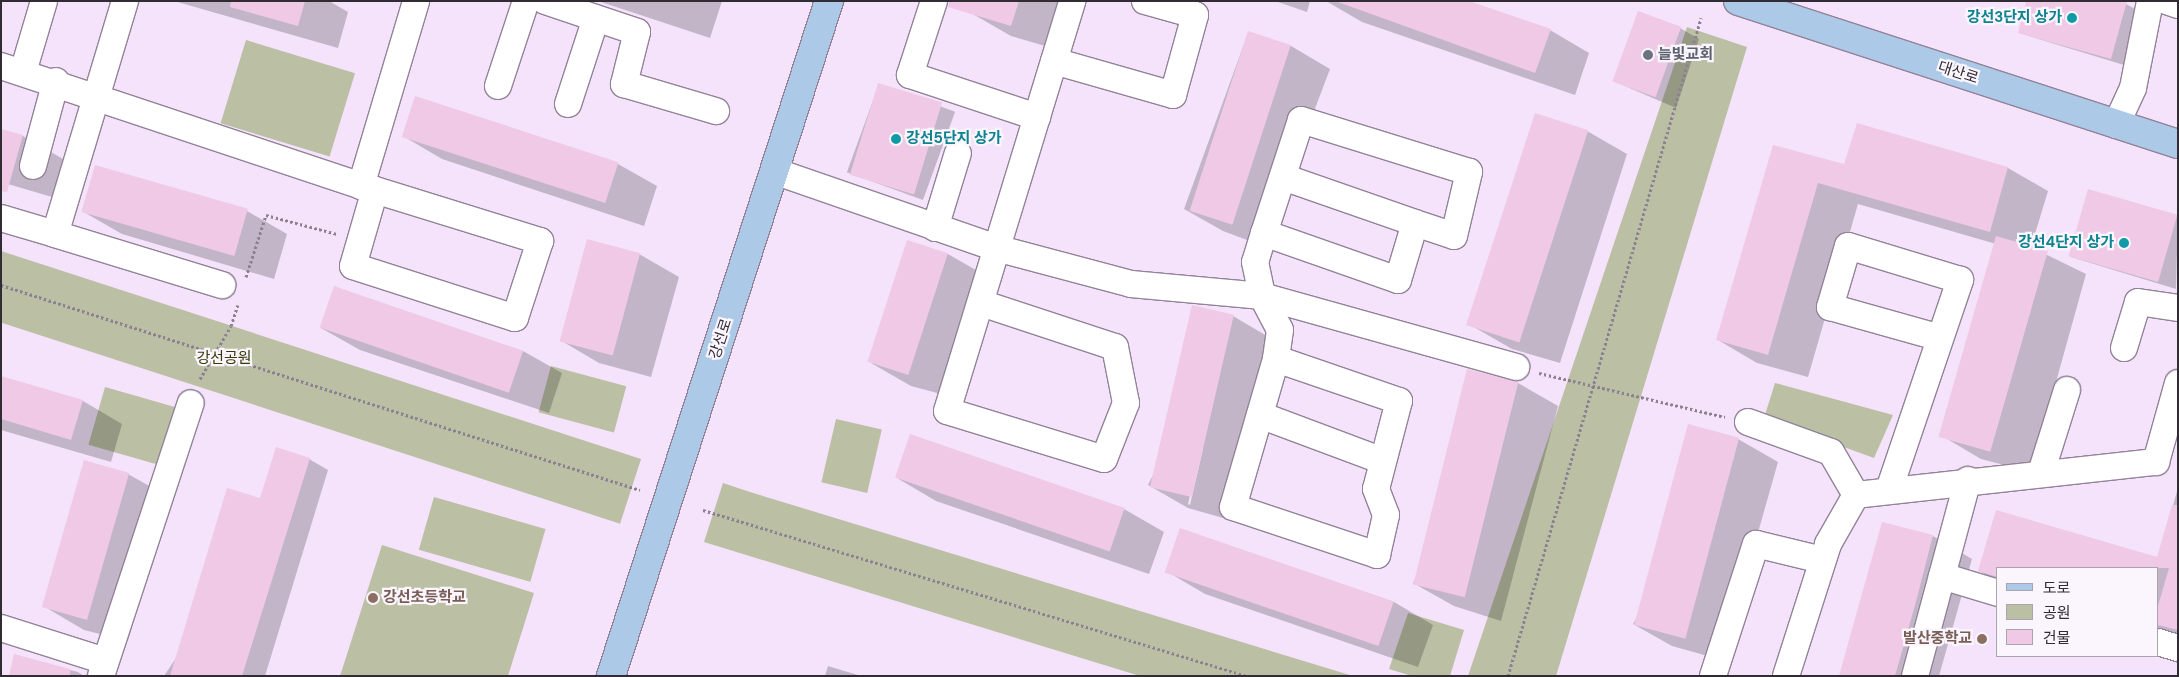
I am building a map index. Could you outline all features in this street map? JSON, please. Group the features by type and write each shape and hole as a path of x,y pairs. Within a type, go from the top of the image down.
{"main road":[{"name":"강선로","path":"611,676 829,1"},
{"name":"대산로","path":"1738,1 2178,144"}],"lane":[{"path":"44,1 12,69 56,81 95,100 368,188 540,241 515,318 353,266 368,188 416,1"},
{"path":"55,234 125,1"},
{"path":"498,86 526,1"},
{"path":"545,1 637,32 624,84 716,111"},
{"path":"934,1 910,76 1038,117"},
{"path":"982,303 1115,347 1126,403 1104,459 947,411 982,303 996,248 1038,117 1072,1"},
{"path":"1054,62 1173,95 1195,15 1145,1"},
{"path":"2116,125 2133,88 2150,1"},
{"path":"2166,1 2178,5"},
{"path":"568,104 596,18"},
{"path":"33,166 56,81"},
{"path":"1276,359 1399,401 1376,489 1386,515 1377,555 1233,507 1276,359 1280,330 1262,296 1255,262 1301,120 1469,172 1454,236 1283,177"},
{"path":"935,228 958,152"},
{"path":"774,171 996,248 1131,284 1262,296 1516,368"},
{"path":"1,218 235,288"},
{"path":"1264,233 1398,280 1414,222"},
{"path":"1890,488 1960,280 1848,246 1830,307 1940,338"},
{"path":"2124,348 2138,302 2178,308"},
{"path":"1856,495 1890,488 2156,462 2178,383"},
{"path":"2041,473 2067,390"},
{"path":"1,628 103,668 191,403"},
{"path":"1260,415 1383,461"},
{"path":"1748,422 1831,452 1856,495"},
{"path":"1915,676 1968,480"},
{"path":"1786,676 1822,560 1856,495"},
{"path":"1713,676 1756,544 1822,560"},
{"path":"1942,576 1996,592"},
{"path":"2159,642 2178,648"}],"path":[{"path":"1508,676 1701,18"},
{"path":"191,403 213,353 231,326 235,288 266,216 340,234 344,226"},
{"path":"1,285 640,490"},
{"path":"1516,368 1748,422"},
{"path":"703,510 1247,676"}],"green space":[{"path":"1687,27 1747,47 1556,676 1468,676"},
{"path":"246,40 355,73 330,157 221,123"},
{"name":"강선공원","path":"1,251 641,459 620,524 1,322"},
{"path":"551,366 626,386 614,433 539,412"},
{"path":"1775,383 1893,415 1874,458 1764,418"},
{"path":"105,387 181,409 164,466 88,445"},
{"path":"836,419 882,430 867,493 821,482"},
{"path":"723,483 1353,676 1140,676 704,542"},
{"path":"434,497 546,529 530,582 419,550"},
{"path":"382,545 534,593 508,676 340,676"},
{"path":"1408,613 1464,630 1450,676 1412,676 1389,669"}],"building":[{"path":"231,1 305,1 298,26 230,7"},
{"path":"949,1 1019,1 1011,26 948,7"},
{"path":"1335,1 1469,1 1551,29 1535,73"},
{"name":"강선3단지 상가","path":"2026,1 2127,1 2111,59 2018,33"},
{"name":"늘빛교회","path":"1638,11 1681,27 1656,97 1612,81"},
{"path":"1248,31 1291,45 1232,225 1190,211"},
{"name":"강선5단지 상가","path":"878,83 942,103 914,194 850,175"},
{"path":"415,96 619,162 605,203 402,137"},
{"path":"1535,113 1588,130 1519,342 1466,325"},
{"path":"1857,123 2008,167 1990,232 1818,183 1768,355 1716,340 1773,145 1844,164"},
{"path":"1,129 23,135 7,192 1,191"},
{"path":"95,165 248,209 234,256 81,212"},
{"name":"강선4단지 상가","path":"2088,189 2177,215 2158,282 2069,256"},
{"path":"1996,236 2048,251 1990,452 1938,437"},
{"path":"587,239 640,253 613,356 560,341"},
{"path":"907,240 948,253 908,375 867,362"},
{"path":"334,286 523,351 509,393 320,328"},
{"path":"1192,305 1234,315 1192,497 1150,487"},
{"path":"1467,369 1518,382 1465,597 1413,584"},
{"path":"1,376 83,400 71,440 1,419"},
{"path":"1688,424 1739,438 1685,639 1634,625"},
{"path":"910,434 1125,508 1110,551 895,477"},
{"path":"276,447 310,458 242,676 170,676 227,488 260,498"},
{"path":"84,460 129,473 87,620 42,607"},
{"path":"2172,505 2178,505 2178,630 2159,625 2159,603 2169,568 1996,567 1996,576 1978,571 1996,510 2157,557"},
{"path":"1882,522 1933,535 1917,598 1895,676 1839,676"},
{"path":"1180,528 1394,602 1378,646 1165,572"},
{"path":"14,654 70,669 70,676 9,676"}],"place":[{"name":"강선3단지 상가","path":"2072,18"},
{"name":"늘빛교회","path":"1648,55"},
{"name":"강선5단지 상가","path":"896,139"},
{"name":"강선4단지 상가","path":"2124,243"},
{"name":"강선초등학교","path":"373,598"},
{"name":"발산중학교","path":"1982,639"}]}
